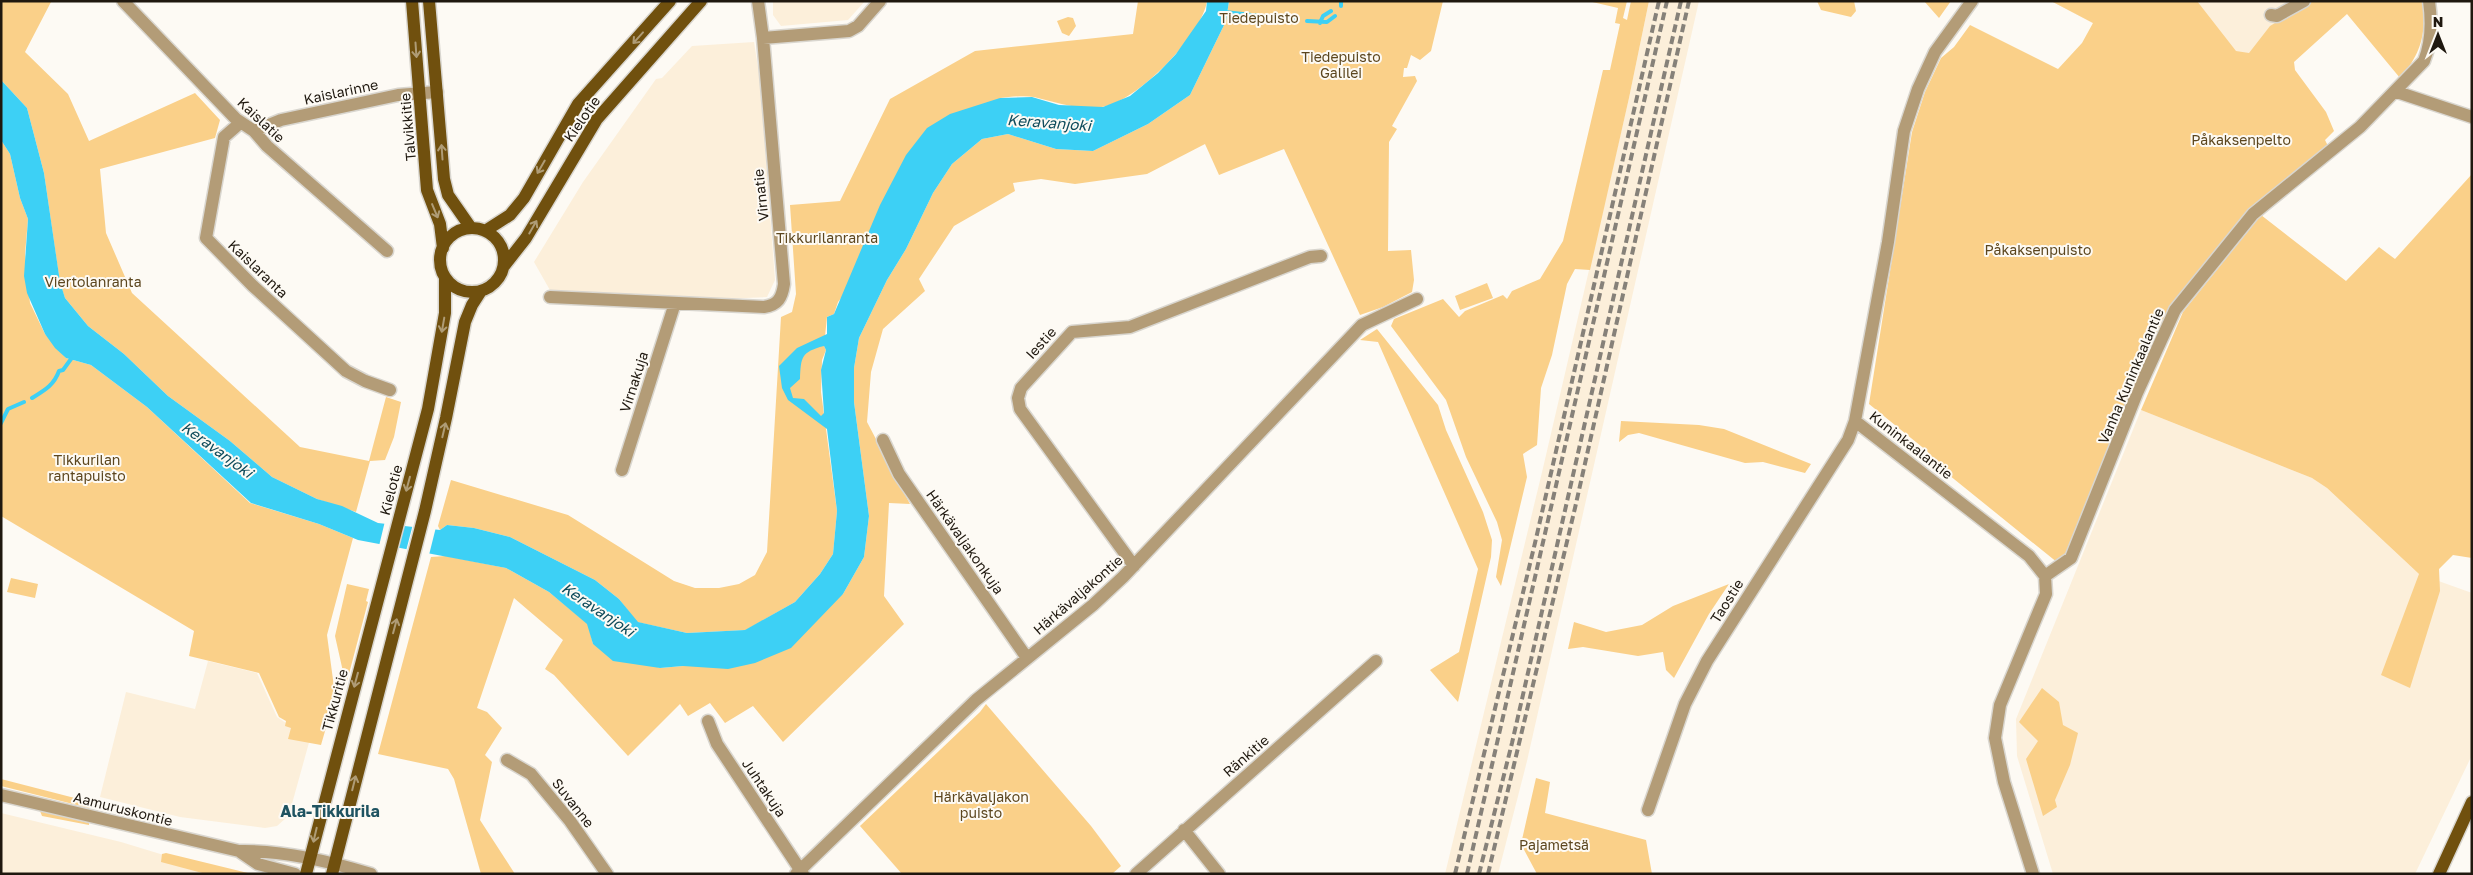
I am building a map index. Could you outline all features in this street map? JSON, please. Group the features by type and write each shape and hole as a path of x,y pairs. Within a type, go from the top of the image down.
{"main road":[{"name":"Talvikkitie","path":"412,1 428,190 440,224 443,248"},
{"path":"429,1 444,179 448,195 471,228"},
{"name":"Kielotie","path":"485,231 510,215 524,198 578,104 670,1"},
{"name":"Kielotie","path":"504,266 526,238 597,119 700,1"},
{"path":"333,869 425,511 465,322 472,304 481,291 495,283 504,266 502,247 496,238 485,231 471,228 454,234 443,248 440,261 445,277 451,284 461,290 481,291"},
{"name":"Kielotie","path":"394,535 428,409 445,314 445,277"},
{"name":"Tikkuritie","path":"306,874 394,535"},
{"path":"2439,874 2472,802"}],"street":[{"name":"Kaislatie","path":"123,1 240,123 254,131 267,146 387,251"},
{"path":"763,38 849,31 858,26 880,1"},
{"name":"Kuninkaalantie","path":"1972,1 1935,52 1918,89 1904,131 1888,242 1856,420 2029,556 2045,576"},
{"path":"2271,15 2276,16 2304,1"},
{"name":"Vanha Kuninkaalantie","path":"2045,576 2071,558 2137,393 2175,310 2253,214 2360,127 2397,92 2424,61 2429,48 2431,15 2429,1"},
{"name":"Virnatie","path":"550,297 764,307 776,303 783,294 784,284 763,38 756,3"},
{"name":"Kaislarinne","path":"254,131 281,120 420,92 437,92"},
{"path":"2397,92 2472,117"},
{"name":"Kaislaranta","path":"240,123 224,137 206,238 253,286 346,371 365,382 390,390"},
{"name":"Iestie","path":"1134,566 1020,408 1018,398 1021,388 1072,332 1130,327 1310,257 1321,256"},
{"name":"Härkävaljakontie","path":"800,873 976,700 1093,605 1134,566 1364,323 1417,299"},
{"name":"Virnakuja","path":"622,470 675,303"},
{"name":"Taostie","path":"1648,810 1685,704 1707,661 1848,440 1856,420"},
{"name":"Härkävaljakonkuja","path":"882,440 899,474 1027,658"},
{"path":"2033,874 2004,782 1995,738 2000,705 2046,594 2045,576"},
{"name":"Ränkitie","path":"1136,874 1376,661"},
{"name":"Juhtakuja","path":"708,721 717,744 800,873"},
{"name":"Suvanne","path":"506,760 531,774 570,821 607,874"},
{"name":"Aamuruskontie","path":"1,795 239,851 261,850 309,859 333,869"},
{"path":"1184,830 1219,874"},
{"name":"Aamuruskontie","path":"239,851 258,864 295,874"},
{"path":"333,869 371,874"}],"shaded area":[{"path":"773,1 865,1 848,20 781,26 773,15"},
{"path":"1649,1 1699,1 1527,761 1498,874 1445,874 1543,468 1629,98"},
{"path":"2051,1 2359,1 2281,73 2098,26"},
{"path":"754,42 760,80 775,280 767,297 720,299 551,292 534,262 583,182 656,79 662,78 692,46"},
{"path":"2141,410 2312,478 2327,488 2419,574 2472,593 2472,755 2415,874 2053,874 2017,756 2016,719"},
{"path":"208,661 257,673 277,717 310,739 290,811 286,818 277,826 265,828 180,817 100,797 126,692 195,709"},
{"path":"1,813 121,842 226,874 1,874"}],"green space":[{"name":"Viertolanranta","path":"1,1 51,2 25,52 68,94 89,141 195,93 220,120 215,138 100,169 106,233 132,293 300,447 369,461 386,397 401,402 394,437 385,460 370,461 356,512 317,499 272,477 230,441 168,396 124,354 88,326 65,298 60,283 44,173 27,108 1,80"},
{"name":"Tikkurilanranta","path":"1138,1 1207,1 1193,31 1166,65 1132,93 1116,102 1102,107 1085,108 1030,96 1000,98 838,302 834,314 827,317 824,346 826,350 822,360 821,392 837,511 833,554 820,574 795,602 746,630 687,633 637,622 619,599 595,580 510,537 474,528 447,525 440,530 438,526 451,480 568,515 674,581 695,588 719,588 739,584 755,575 767,552 781,317 792,312 796,294 790,205 840,201 890,99 975,51 1133,34"},
{"path":"1229,1 1443,1 1431,51 1420,60 1411,55 1407,68 1404,68 1403,77 1415,76 1417,81 1392,126 1397,129 1389,142 1388,251 1411,250 1414,280 1412,292 1383,307 1360,315 1284,149 1219,175 1205,144 1147,174 1075,184 1041,179 1013,183 1015,191 954,226 919,279 925,291 883,329 871,372 867,422 910,504 889,503 884,596 904,624 783,742 753,706 725,723 710,703 688,716 680,704 628,756 554,675 545,669 563,640 514,598 477,708 487,712 502,728 485,755 492,762 480,820 515,874 481,874 454,779 448,769 378,754 431,557 446,556 506,568 549,592 588,624 593,644 660,668 683,666 843,594 864,557 869,516 854,402 854,368 859,338 933,193 952,164 982,139 1008,134 1056,149 1093,151 1148,124 1190,95 1226,21"},
{"path":"1588,1 1627,1 1623,18 1627,20 1631,1 1649,1 1590,270 1575,269 1567,284 1552,355 1541,388 1537,445 1523,454 1527,477 1501,586 1496,577 1502,540 1497,522 1466,457 1446,400 1391,326 1394,319 1443,299 1459,317 1465,311 1503,295 1507,299 1512,291 1540,279 1563,241 1603,70 1610,70 1620,24 1615,23 1618,8"},
{"path":"1817,1 1854,1 1856,11 1851,17 1821,10"},
{"path":"1924,1 1951,1 1939,18"},
{"name":"Påkaksenpuisto","path":"2051,1 2197,1 2236,51 2249,53 2270,26 2312,1 2423,1 2424,12 2423,33 2418,51 2400,78 2347,14 2294,62 2295,70 2326,112 2334,131 2325,140 2328,146 2244,214 2208,264 2170,306 2069,555 2058,563 1944,471 1927,451 1869,404 1912,132 1925,92 1941,58 1954,47 1970,25 2058,69 2082,43 2093,23"},
{"path":"1068,17 1073,18 1076,26 1069,36 1062,33 1057,21"},
{"name":"Tikkurilan rantapuisto","path":"1,140 10,154 20,198 28,219 25,254 30,303 45,334 66,358 91,365 147,407 250,503 319,524 353,538 327,635 334,700 321,745 288,739 291,728 285,726 286,721 279,717 259,673 189,656 194,631 1,516"},
{"path":"2472,174 2472,558 2453,555 2439,569 2440,591 2410,688 2381,675 2419,574 2327,488 2312,478 2141,410 2183,312 2261,215 2346,281 2379,247 2395,259"},
{"path":"1487,283 1493,298 1460,310 1455,296"},
{"path":"1377,329 1438,405 1446,430 1483,512 1492,540 1491,557 1458,702 1430,670 1459,652 1478,569 1378,342 1360,340"},
{"path":"1621,421 1699,425 1724,429 1811,464 1805,473 1763,462 1745,463 1639,433 1628,435 1619,442"},
{"path":"11,578 38,584 35,598 7,592"},
{"path":"347,584 369,589 366,601 368,602 346,685 335,636"},
{"path":"1729,584 1709,614 1674,678 1666,670 1663,652 1638,656 1583,647 1568,649 1574,622 1606,632 1642,625 1673,606"},
{"path":"2042,688 2059,702 2063,725 2078,733 2070,765 2055,800 2057,807 2043,816 2026,759 2038,741 2019,722"},
{"name":"Härkävaljakon puisto","path":"986,704 1091,826 1121,866 1112,874 902,874 860,826 980,712"},
{"name":"Pajametsä","path":"1536,778 1550,782 1545,813 1646,840 1652,874 1537,874 1521,844"},
{"path":"1,779 98,804 89,808 1,786"},
{"path":"40,811 89,823 89,825 42,816"},
{"path":"166,853 252,874 206,874 161,862 162,854"}],"water":[{"name":"Keravanjoki","path":"1207,1 1229,1 1226,21 1190,95 1148,124 1093,151 1056,149 1008,134 982,139 952,164 933,193 859,338 854,368 854,402 869,516 864,557 843,594 791,648 755,663 728,669 683,666 660,668 613,661 593,644 587,624 549,592 506,568 358,540 319,524 251,503 147,407 91,365 66,358 55,348 45,334 27,293 24,276 28,219 20,198 10,154 1,140 1,80 27,108 44,173 60,282 65,298 88,326 124,354 168,396 230,441 272,477 317,499 342,506 378,523 440,530 447,525 474,528 510,537 595,580 619,599 638,622 687,633 745,630 795,602 820,574 833,554 837,511 827,429 788,400 782,388 779,366 797,348 827,334 827,317 834,314 880,205 906,155 927,128 950,114 1000,98 1032,97 1059,105 1103,107 1130,96 1158,73 1176,54 1206,11","holes":["824,346 826,350 821,370 824,413 821,416 804,399 793,398 790,388 800,379 802,360 807,353"]}],"pier":[{"path":"385,521 405,523 398,550 379,546"},
{"path":"413,524 436,527 429,555 406,551"}],"waterway":[{"path":"1341,1 1341,6"},
{"path":"1320,23 1323,16 1331,11"},
{"path":"1225,12 1260,16"},
{"path":"1307,21 1327,22 1335,16"},
{"path":"1277,18 1294,20"},
{"path":"32,398 52,384 59,371 63,370 71,359"},
{"path":"1,423 8,409 24,402"}],"railway":[{"path":"1455,874 1535,543 1659,1"},
{"path":"1467,874 1667,1"},
{"path":"1479,874 1512,743 1681,1"},
{"path":"1488,874 1575,508 1689,1"}],"district":[{"name":"Ala-Tikkurila","path":"330,811"}],"park label":[{"name":"Tiedepuisto","path":"1259,18"},
{"name":"Tiedepuisto Galilei","path":"1341,66"},
{"name":"Påkaksenpelto","path":"2241,140"}]}
